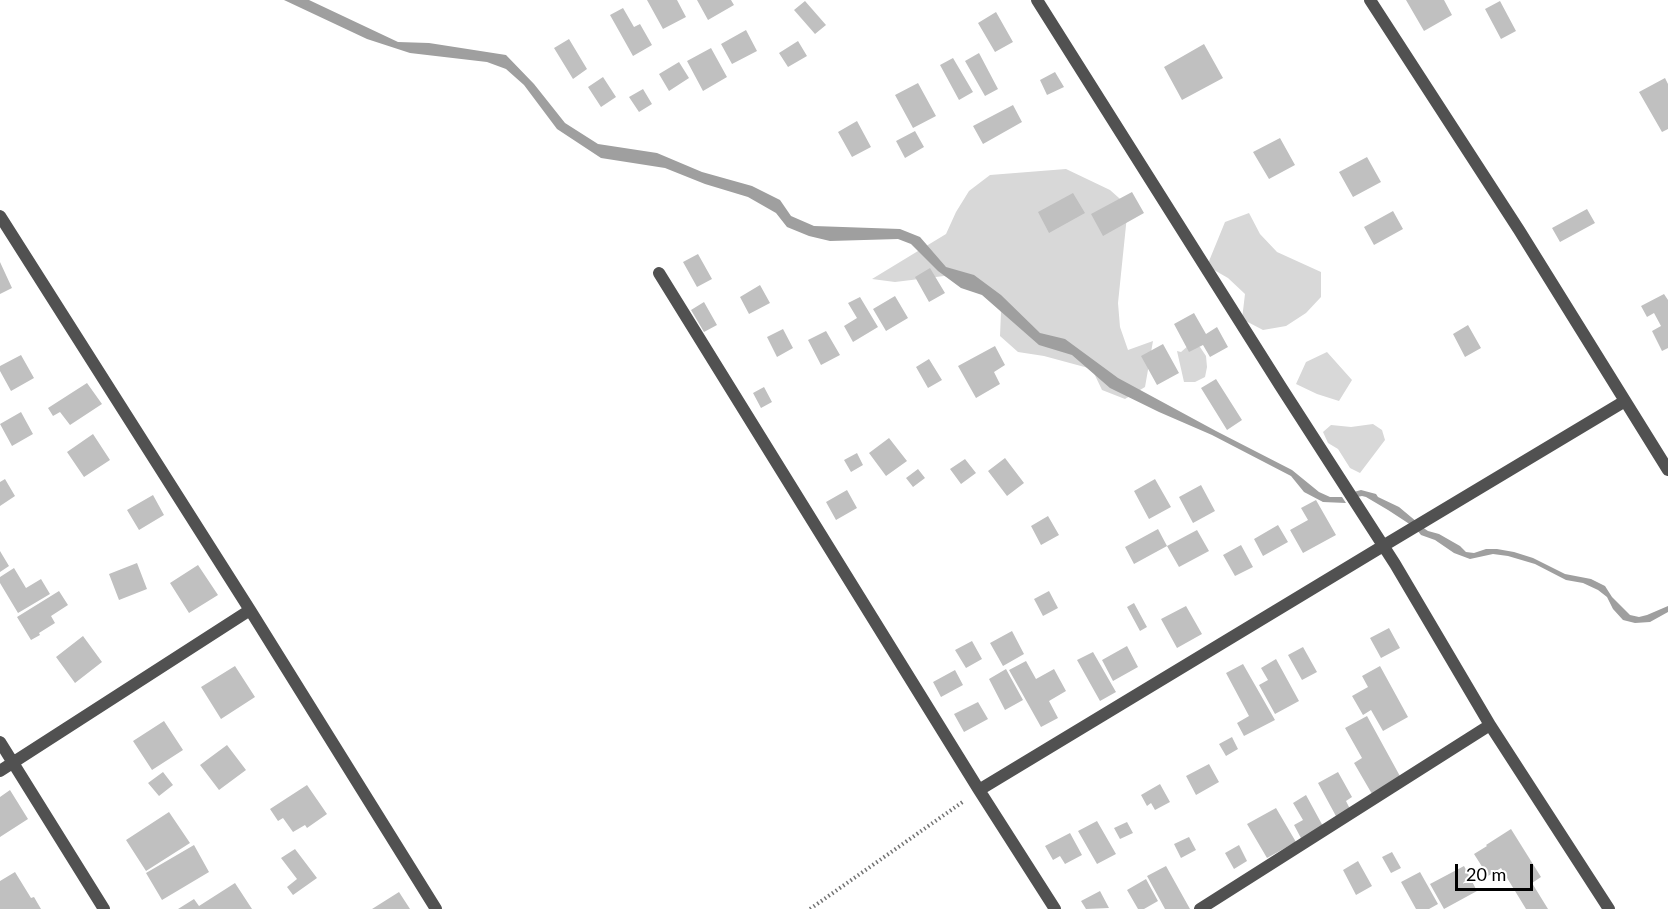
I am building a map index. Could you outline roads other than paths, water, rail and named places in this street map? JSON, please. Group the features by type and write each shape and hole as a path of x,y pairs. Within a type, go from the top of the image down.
{"street":[{"path":"1036,0 1383,546 1490,725 1609,909"},
{"path":"1370,0 1520,230 1668,470"},
{"path":"0,216 436,909"},
{"path":"659,273 1055,909"},
{"path":"979,790 1625,401"},
{"path":"0,771 250,610"},
{"path":"1200,909 1490,725"},
{"path":"0,742 104,909"}]}
